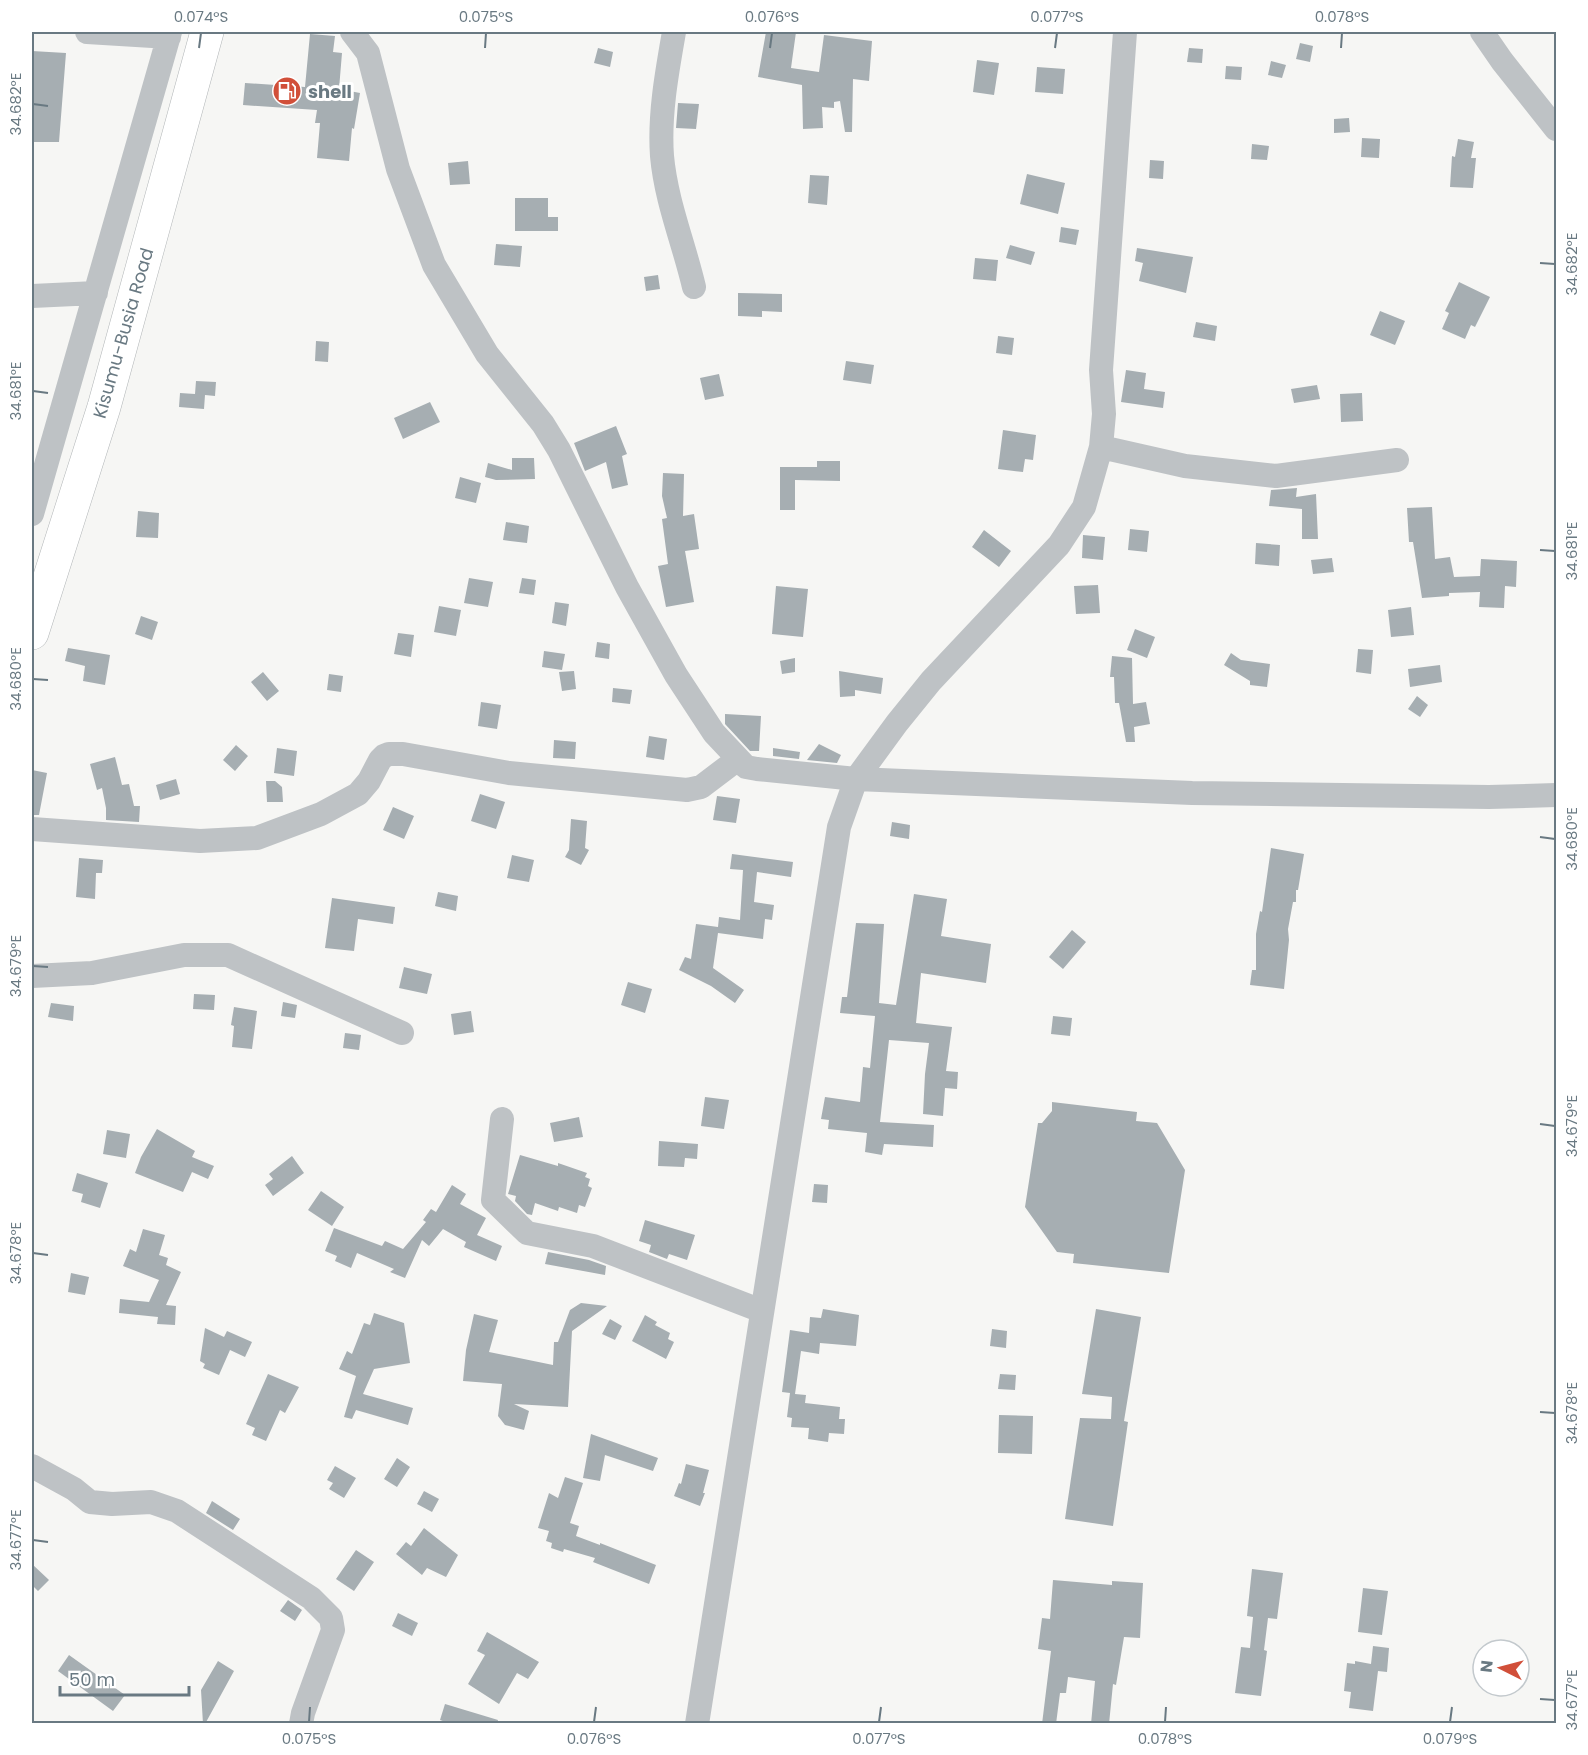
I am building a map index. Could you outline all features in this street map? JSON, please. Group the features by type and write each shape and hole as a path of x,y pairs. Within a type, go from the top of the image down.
{"highway":[{"name":"Kisumu-Busia Road","path":"32,633 104,407 207,32"}],"street":[{"path":"32,514 39,465 96,293 170,34 87,32"},
{"path":"352,32 368,53 398,169 434,265 487,354 543,424 559,450 627,587 676,675 714,733 746,766 856,779 1192,793 1489,797 1557,795"},
{"path":"674,32 662,122 662,156 667,189 694,287"},
{"path":"697,1724 839,826 856,779 897,723 931,681 1059,545 1084,507 1101,447 1104,414 1101,370 1125,32"},
{"path":"1482,32 1502,61 1557,129"},
{"path":"32,296 96,293"},
{"path":"1101,447 1185,466 1276,476 1397,460"},
{"path":"32,829 200,841 257,838 321,814 358,794 369,781 380,760 389,754 403,754 509,773 687,790 701,787 738,759"},
{"path":"32,976 92,973 184,955 228,955 402,1033"},
{"path":"502,1119 494,1200 526,1233 593,1246 762,1311"},
{"path":"32,1466 74,1489 90,1502 112,1504 151,1502 177,1511 311,1598 330,1618 333,1630 301,1724"}],"building":[{"path":"766,32 796,32 791,68 819,72 824,35 872,41 869,81 853,79 852,132 845,132 840,101 834,102 834,108 822,107 823,128 803,129 802,85 758,77"},
{"path":"310,34 335,36 333,52 342,53 339,89 360,93 354,129 352,128 349,161 317,158 320,123 315,123 317,110 243,105 245,83 305,87"},
{"path":"1300,43 1313,46 1310,62 1296,59"},
{"path":"598,48 613,52 610,67 594,63"},
{"path":"1189,48 1203,49 1202,63 1187,62"},
{"path":"32,51 66,53 59,142 32,142"},
{"path":"977,60 999,63 994,95 973,92"},
{"path":"1271,61 1286,65 1282,78 1268,75"},
{"path":"1226,66 1242,67 1241,80 1225,79"},
{"path":"1037,67 1065,69 1063,94 1035,92"},
{"path":"678,103 699,104 696,129 676,128"},
{"path":"1349,118 1350,132 1334,133 1334,119"},
{"path":"1362,138 1380,139 1379,158 1361,157"},
{"path":"1458,139 1474,142 1471,158 1476,158 1473,188 1450,187 1452,156 1455,157"},
{"path":"1252,144 1269,146 1267,160 1251,159"},
{"path":"1150,160 1164,161 1163,179 1149,178"},
{"path":"468,161 470,184 450,185 448,163"},
{"path":"1027,174 1065,183 1058,214 1020,204"},
{"path":"810,175 829,176 827,205 808,203"},
{"path":"515,198 548,198 548,217 558,217 558,231 515,231"},
{"path":"1061,227 1079,230 1076,245 1059,242"},
{"path":"496,244 522,246 520,267 494,265"},
{"path":"1010,245 1035,252 1031,265 1006,258"},
{"path":"1137,248 1193,257 1186,293 1139,281 1143,263 1135,261"},
{"path":"975,258 998,260 996,281 973,279"},
{"path":"658,275 660,289 646,291 644,277"},
{"path":"1459,282 1490,297 1475,327 1471,325 1465,339 1442,329 1449,313 1445,311"},
{"path":"738,293 782,294 782,312 762,311 762,317 738,316"},
{"path":"1380,311 1405,321 1395,345 1370,335"},
{"path":"1196,322 1217,326 1215,341 1193,337"},
{"path":"998,336 1014,338 1012,355 996,353"},
{"path":"316,341 329,342 328,362 315,361"},
{"path":"846,361 874,365 871,384 843,380"},
{"path":"1126,370 1146,373 1144,389 1165,392 1163,408 1121,402"},
{"path":"719,374 724,396 705,400 700,378"},
{"path":"196,381 216,382 215,396 205,395 204,409 179,407 180,393 195,394"},
{"path":"1317,385 1320,399 1294,403 1291,389"},
{"path":"1362,393 1363,421 1341,422 1340,394"},
{"path":"430,402 440,422 403,439 394,418"},
{"path":"616,426 627,454 622,456 628,485 612,489 606,462 585,471 574,443"},
{"path":"1003,430 1036,435 1033,460 1025,459 1023,472 998,469"},
{"path":"512,458 534,458 535,479 496,480 485,477 488,463 512,470"},
{"path":"817,461 840,461 840,481 795,480 795,510 780,510 780,467 817,467"},
{"path":"663,473 684,474 683,516 694,514 699,549 685,551 694,602 666,607 658,566 668,564 662,519 667,518 662,496"},
{"path":"460,477 481,483 476,503 455,498"},
{"path":"1297,488 1296,497 1316,494 1318,539 1302,539 1302,509 1269,506 1271,490"},
{"path":"1432,507 1435,559 1450,557 1454,577 1480,576 1481,559 1517,561 1516,587 1505,586 1504,608 1479,607 1480,592 1449,593 1449,596 1422,598 1413,542 1409,542 1407,508"},
{"path":"138,511 159,513 158,538 136,537"},
{"path":"506,522 529,526 527,543 503,540"},
{"path":"1130,529 1149,531 1147,552 1128,550"},
{"path":"984,530 1011,551 999,567 972,547"},
{"path":"1083,535 1105,537 1103,560 1082,558"},
{"path":"1256,543 1280,545 1279,566 1255,564"},
{"path":"1332,558 1334,572 1313,574 1311,560"},
{"path":"469,578 493,582 488,607 464,603"},
{"path":"522,578 536,580 534,595 519,593"},
{"path":"1098,585 1100,613 1076,614 1074,586"},
{"path":"776,586 808,589 803,637 772,634"},
{"path":"555,602 569,604 566,626 552,623"},
{"path":"439,606 461,610 456,636 434,632"},
{"path":"1411,607 1414,635 1391,637 1388,610"},
{"path":"141,616 158,622 152,640 135,634"},
{"path":"1135,629 1155,637 1147,658 1127,650"},
{"path":"398,633 414,635 411,657 394,654"},
{"path":"597,642 610,644 609,659 595,657"},
{"path":"68,648 110,655 105,685 83,681 85,666 65,661"},
{"path":"1358,649 1373,650 1371,674 1356,672"},
{"path":"544,651 565,654 562,670 542,667"},
{"path":"1231,653 1241,660 1270,664 1267,687 1250,685 1250,681 1224,665"},
{"path":"1112,656 1132,658 1133,704 1146,702 1150,724 1134,727 1135,742 1126,742 1119,703 1115,703 1114,677 1110,677"},
{"path":"795,658 795,672 782,674 780,661"},
{"path":"1440,665 1442,682 1410,687 1408,669"},
{"path":"574,671 576,689 562,691 559,672"},
{"path":"839,671 883,678 881,694 855,690 855,696 840,697"},
{"path":"263,672 279,691 267,701 251,682"},
{"path":"329,674 343,676 341,692 327,690"},
{"path":"613,688 632,690 630,704 612,702"},
{"path":"1417,696 1428,705 1420,717 1408,709"},
{"path":"481,702 501,705 497,729 478,726"},
{"path":"725,714 761,716 759,751 750,751 725,724"},
{"path":"649,736 667,739 664,760 646,757"},
{"path":"554,740 576,742 575,759 553,758"},
{"path":"819,744 841,755 837,763 807,760"},
{"path":"236,745 248,756 235,771 223,760"},
{"path":"277,748 297,751 294,776 274,773"},
{"path":"773,748 800,752 799,759 773,756"},
{"path":"115,757 122,785 129,784 134,806 140,806 139,822 106,820 102,788 97,790 90,764"},
{"path":"32,770 47,773 39,815 32,815"},
{"path":"176,779 180,794 160,800 156,785"},
{"path":"266,781 275,781 282,787 283,802 267,802"},
{"path":"480,794 505,802 496,829 471,821"},
{"path":"717,796 740,799 736,823 713,820"},
{"path":"393,807 414,816 404,839 383,830"},
{"path":"571,819 587,821 585,848 589,850 581,865 565,857 569,850"},
{"path":"892,822 910,825 909,839 890,836"},
{"path":"1271,848 1304,854 1298,890 1296,890 1296,902 1293,902 1288,929 1284,989 1250,985 1252,970 1256,970 1256,934 1260,911 1262,912"},
{"path":"732,854 793,862 791,877 757,872 754,902 774,905 772,920 765,919 763,939 718,933 713,968 744,990 735,1003 711,986 679,970 685,957 691,959 696,924 718,927 719,917 740,920 743,870 730,869"},
{"path":"512,855 534,860 529,882 507,878"},
{"path":"79,858 103,860 102,873 96,873 95,899 76,897"},
{"path":"438,892 458,896 456,911 435,906"},
{"path":"914,894 947,899 941,936 991,944 986,983 921,973 916,1023 952,1027 946,1071 958,1072 957,1089 945,1088 943,1116 923,1114 929,1043 889,1040 880,1122 934,1125 933,1147 884,1144 882,1155 865,1152 867,1133 828,1129 829,1120 821,1119 825,1097 860,1102 863,1067 870,1068 875,1016 840,1013 842,997 847,997 856,923 884,924 879,1003 896,1005"},
{"path":"332,898 395,907 393,924 358,919 354,951 325,948"},
{"path":"1072,930 1086,942 1063,969 1049,957"},
{"path":"404,967 432,974 427,994 399,988"},
{"path":"628,982 652,989 645,1013 621,1005"},
{"path":"194,994 215,995 214,1010 193,1009"},
{"path":"283,1002 297,1005 295,1018 281,1016"},
{"path":"51,1003 74,1006 73,1021 48,1017"},
{"path":"234,1007 257,1011 252,1049 232,1047 234,1026 231,1025"},
{"path":"471,1011 474,1032 454,1035 451,1014"},
{"path":"1053,1016 1072,1018 1070,1036 1051,1034"},
{"path":"345,1033 361,1035 359,1050 343,1048"},
{"path":"705,1097 729,1100 724,1129 701,1126"},
{"path":"1052,1102 1137,1112 1136,1121 1157,1123 1185,1170 1169,1273 1073,1263 1074,1254 1057,1252 1025,1207 1038,1123 1042,1123 1052,1111"},
{"path":"579,1117 583,1137 554,1142 550,1123"},
{"path":"157,1129 195,1151 192,1157 214,1166 208,1179 192,1172 183,1192 135,1173"},
{"path":"107,1130 130,1134 126,1158 103,1154"},
{"path":"659,1141 698,1144 697,1159 685,1158 684,1167 658,1166"},
{"path":"520,1155 558,1166 558,1163 587,1173 585,1177 590,1179 588,1186 592,1188 585,1207 579,1205 577,1213 559,1207 558,1211 535,1203 532,1215 527,1214 515,1201 516,1196 508,1194"},
{"path":"292,1156 304,1173 273,1196 265,1185 273,1179 269,1174"},
{"path":"77,1173 108,1183 100,1208 81,1202 83,1194 72,1191"},
{"path":"814,1184 828,1185 827,1203 812,1202"},
{"path":"452,1185 466,1194 460,1204 486,1218 477,1235 502,1246 496,1261 464,1247 466,1242 443,1229 429,1246 422,1240 405,1278 390,1272 394,1269 357,1253 351,1268 335,1261 337,1256 325,1251 334,1228 382,1246 385,1241 403,1249 426,1222 423,1220 431,1209 436,1212"},
{"path":"321,1191 344,1207 332,1226 308,1210"},
{"path":"645,1220 695,1235 687,1260 669,1254 667,1259 649,1252 651,1245 639,1241"},
{"path":"143,1229 165,1235 159,1255 168,1258 166,1265 181,1272 166,1305 176,1306 175,1325 157,1324 158,1317 119,1313 120,1299 149,1302 159,1280 123,1266 130,1249 136,1252"},
{"path":"548,1252 589,1260 606,1266 605,1275 545,1264"},
{"path":"71,1273 89,1277 85,1295 68,1292"},
{"path":"581,1303 607,1306 572,1331 568,1407 514,1404 529,1411 524,1430 505,1425 498,1416 502,1384 463,1381 466,1350 474,1314 498,1320 489,1352 553,1365 554,1342 558,1342 570,1310"},
{"path":"823,1309 859,1315 856,1346 820,1343 819,1354 801,1351 795,1394 806,1395 805,1403 840,1407 839,1419 845,1419 844,1434 829,1433 828,1442 808,1439 809,1428 791,1427 792,1418 787,1417 790,1393 782,1392 790,1330 809,1333 810,1317 821,1318"},
{"path":"1096,1309 1141,1317 1124,1421 1128,1422 1113,1526 1065,1519 1080,1418 1111,1419 1112,1397 1082,1394"},
{"path":"374,1313 404,1323 410,1363 374,1369 363,1394 413,1408 408,1425 356,1410 352,1419 344,1417 356,1376 339,1369 347,1351 352,1354 364,1323 370,1325"},
{"path":"645,1315 657,1322 655,1325 670,1333 668,1339 674,1342 666,1359 632,1341"},
{"path":"610,1319 622,1326 615,1340 602,1334"},
{"path":"205,1328 224,1337 227,1331 252,1342 245,1357 230,1350 219,1375 203,1368 205,1364 200,1361"},
{"path":"992,1329 1007,1331 1006,1348 990,1346"},
{"path":"268,1374 299,1387 285,1413 280,1410 266,1441 252,1435 255,1428 246,1424"},
{"path":"1000,1374 1016,1375 1015,1390 998,1389"},
{"path":"999,1415 1033,1416 1032,1454 998,1453"},
{"path":"591,1434 658,1458 653,1471 605,1455 600,1481 583,1478"},
{"path":"397,1458 410,1467 397,1487 384,1479"},
{"path":"686,1464 709,1470 700,1506 674,1496 679,1483 681,1484"},
{"path":"335,1466 356,1478 344,1498 329,1489 333,1483 327,1480"},
{"path":"565,1477 583,1483 570,1523 579,1526 576,1536 656,1565 649,1584 593,1562 595,1558 564,1549 563,1552 551,1548 552,1543 546,1541 549,1531 538,1528 549,1493 558,1498"},
{"path":"424,1491 439,1499 432,1512 417,1504"},
{"path":"212,1501 240,1519 233,1530 206,1513"},
{"path":"424,1528 458,1555 446,1577 427,1568 422,1575 396,1554 406,1542 411,1546"},
{"path":"356,1550 374,1562 354,1591 336,1579"},
{"path":"32,1564 49,1580 38,1591 32,1585"},
{"path":"1252,1569 1283,1573 1277,1619 1268,1618 1264,1650 1267,1651 1261,1696 1235,1693 1241,1647 1250,1648 1253,1617 1247,1616"},
{"path":"1053,1580 1112,1585 1112,1581 1143,1583 1140,1638 1124,1637 1116,1685 1113,1684 1109,1724 1091,1724 1095,1681 1068,1677 1066,1693 1060,1693 1056,1724 1042,1724 1051,1651 1038,1649 1042,1618 1050,1619"},
{"path":"1363,1588 1388,1591 1382,1635 1358,1632"},
{"path":"288,1600 302,1610 295,1621 280,1611"},
{"path":"398,1613 418,1623 412,1636 392,1626"},
{"path":"487,1632 539,1662 528,1679 517,1673 499,1704 468,1684 485,1655 477,1651"},
{"path":"1373,1646 1389,1648 1387,1672 1378,1671 1373,1711 1349,1708 1351,1692 1344,1691 1347,1663 1355,1664 1355,1661 1371,1664"},
{"path":"69,1655 125,1695 113,1711 58,1671"},
{"path":"218,1661 234,1671 203,1724 201,1690"},
{"path":"445,1704 498,1720 497,1724 451,1724 440,1720"}],"place":[{"name":"shell","path":"287,91"}]}
